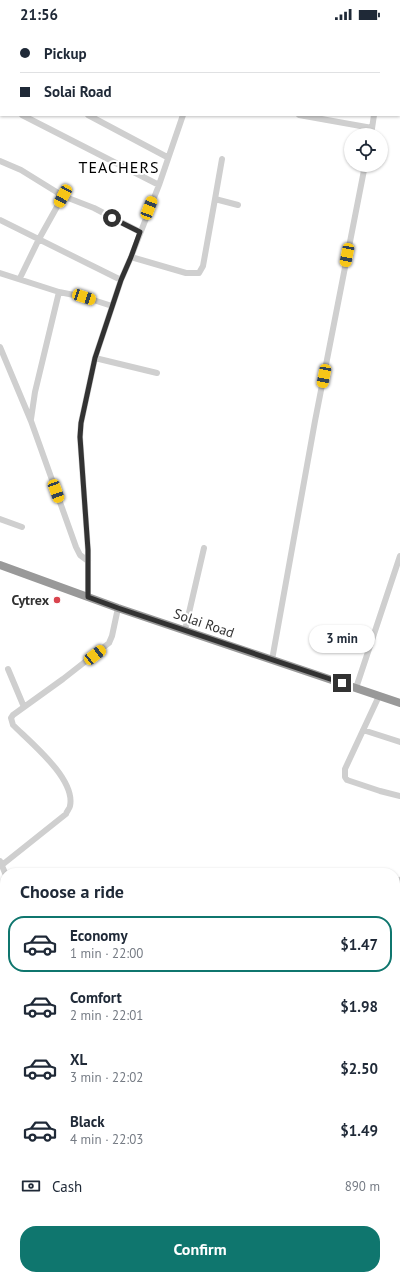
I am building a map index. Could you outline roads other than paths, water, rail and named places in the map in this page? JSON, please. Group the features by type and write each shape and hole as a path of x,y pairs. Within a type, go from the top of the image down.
{"highway":[{"name":"Solai Road","path":"0,565 118,608 400,703"}],"street":[{"path":"24,116 159,185"},
{"path":"90,116 167,157"},
{"path":"88,597 88,561 80,437 81,423 95,358 112,306 159,185 167,157 183,116"},
{"path":"303,116 354,128"},
{"path":"372,128 374,116"},
{"path":"131,257 186,273 198,273 203,266 222,159"},
{"path":"0,161 21,170 63,196 94,208 140,232"},
{"path":"272,660 315,421 364,172"},
{"path":"20,278 39,239 63,196"},
{"path":"215,199 238,205"},
{"path":"0,220 121,280"},
{"path":"0,273 20,278 59,292 84,297 112,306"},
{"path":"31,420 34,392 59,292"},
{"path":"0,347 31,420 76,547 80,555 88,561"},
{"path":"95,358 156,373"},
{"path":"0,519 22,527"},
{"path":"185,630 204,548"},
{"path":"356,688 400,556"},
{"path":"1,863 66,814 70,805 70,794 64,779 54,765 13,725 11,718 13,715 63,680 109,643 118,608"},
{"path":"8,669 24,707"},
{"path":"379,696 345,769 345,777 347,780 400,796"},
{"path":"363,730 400,742"}],"place":[{"name":"Cytrex","path":"57,600"}],"district":[{"name":"TEACHERS","path":"119,167"}]}
